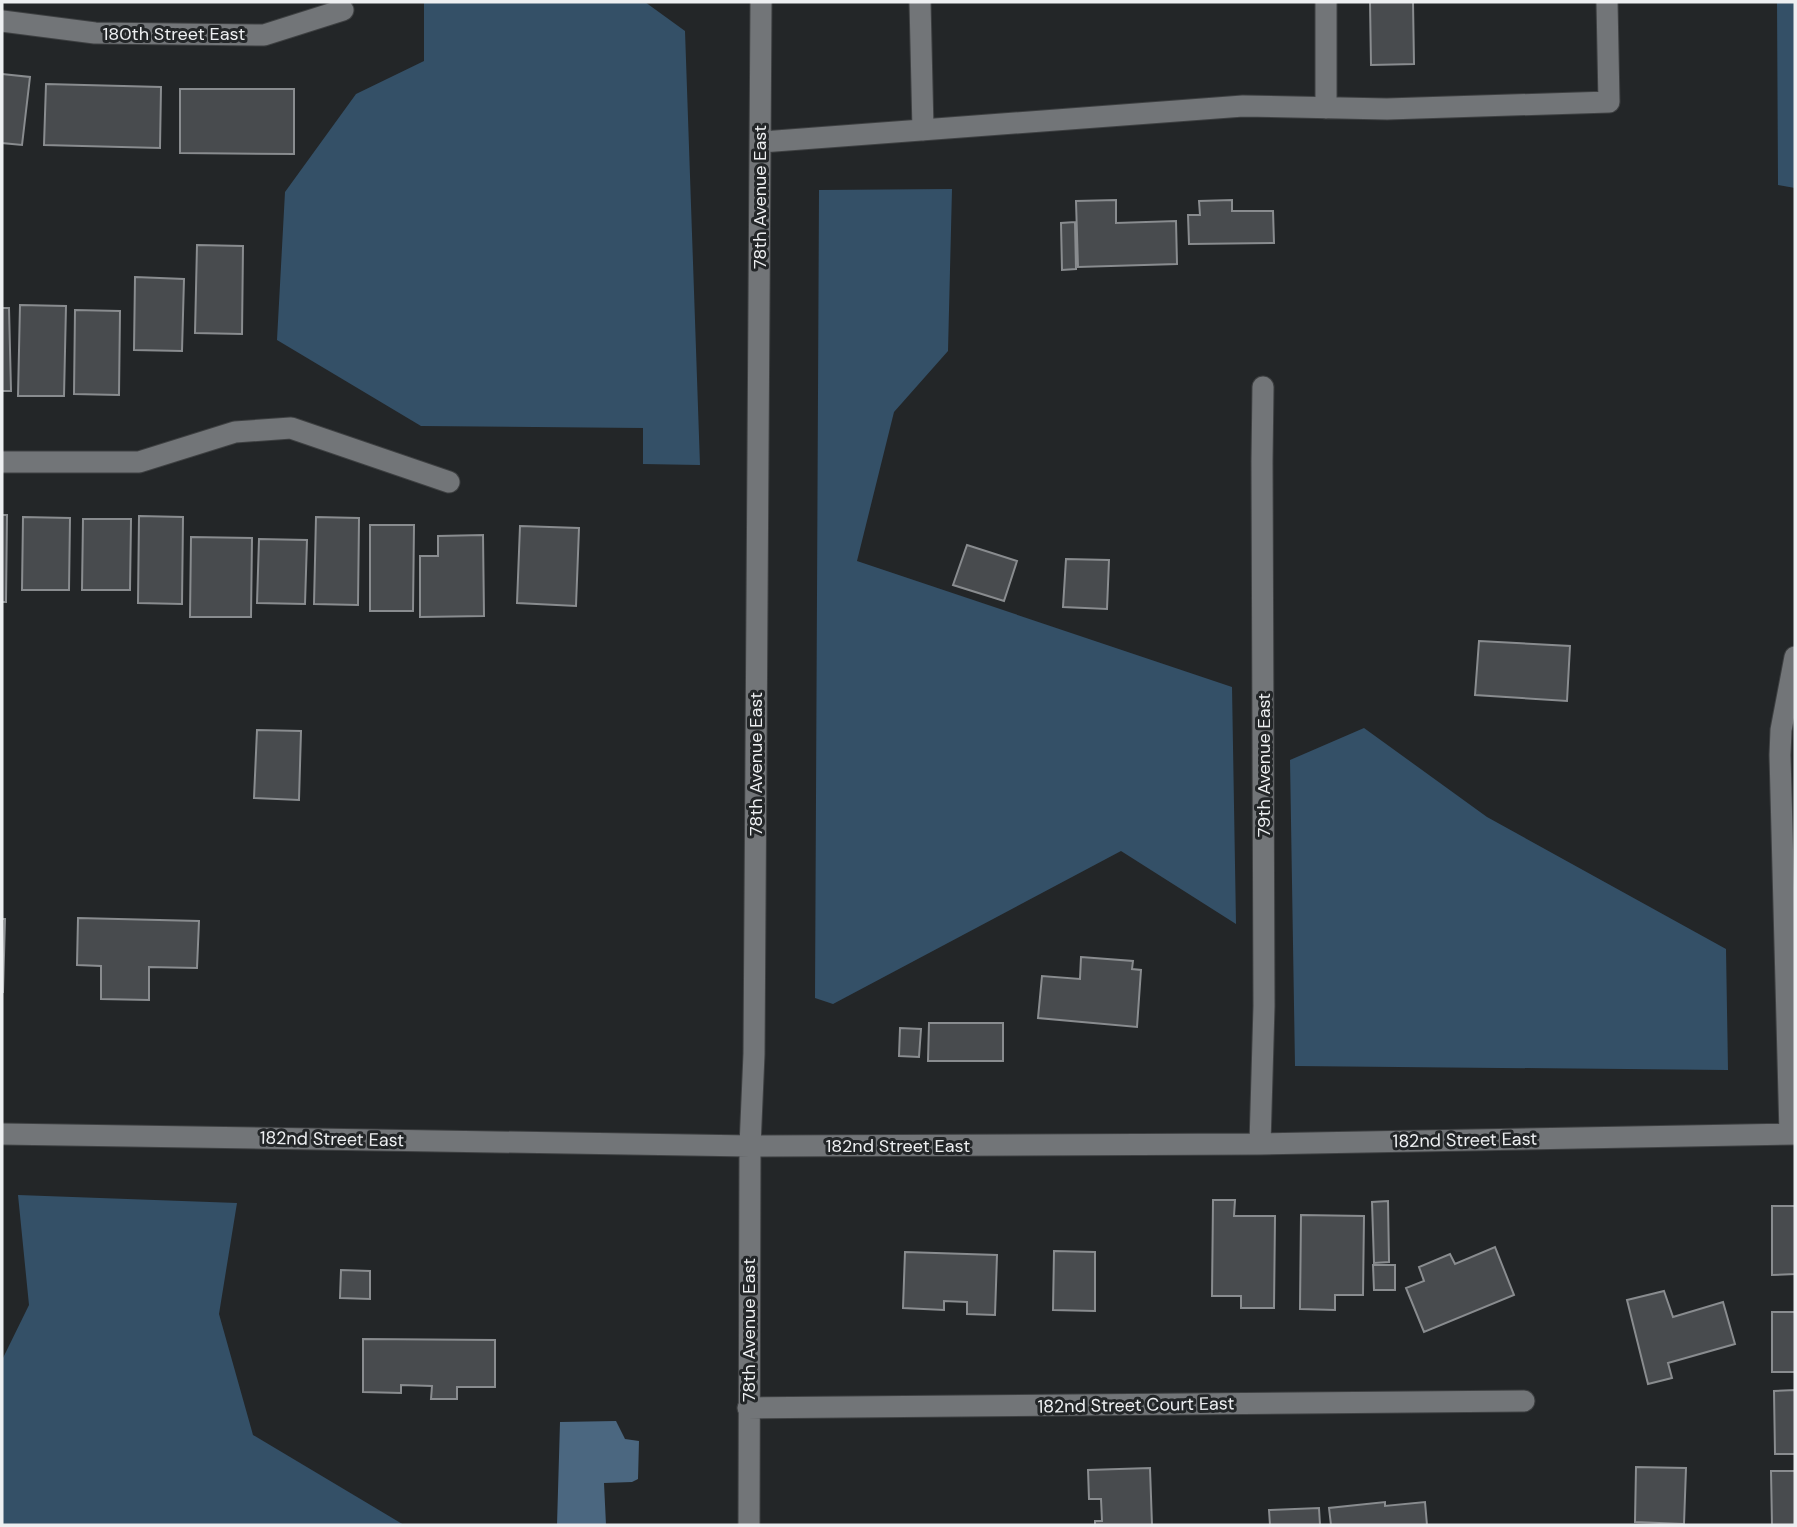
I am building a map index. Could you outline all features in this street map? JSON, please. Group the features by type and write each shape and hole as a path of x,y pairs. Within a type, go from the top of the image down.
{"street":[{"name":"78th Avenue East","path":"749,1525 761,2"},
{"path":"920,2 923,130"},
{"path":"1326,2 1326,108"},
{"path":"761,142 1243,106 1387,110 1609,102 1607,2"},
{"name":"180th Street East","path":"2,21 95,33 264,35 342,10"},
{"name":"79th Avenue East","path":"1260,1144 1264,1006 1263,387"},
{"path":"2,462 139,461 236,432 291,428 449,482"},
{"path":"1792,1134 1780,755 1795,657"},
{"name":"182nd Street East","path":"2,1134 750,1146 1260,1144 1792,1134"},
{"name":"182nd Street Court East","path":"748,1408 1524,1401"}],"shaded area":[{"path":"424,2 645,2 685,31 700,465 643,464 643,428 421,426 277,340 285,192 356,94 424,61"},
{"path":"1777,2 1795,2 1795,188 1778,185"},
{"path":"952,189 948,351 894,412 857,561 1232,687 1236,924 1121,851 833,1004 815,998 819,190"},
{"path":"1364,728 1487,817 1726,949 1728,1070 1295,1066 1290,760"},
{"path":"18,1195 237,1203 219,1314 253,1435 404,1525 2,1525 2,1360 29,1305"},
{"path":"616,1421 625,1439 639,1441 638,1479 632,1482 604,1483 606,1525 557,1525 560,1422"}],"building":[{"path":"1370,2 1413,2 1414,64 1371,65"},
{"path":"2,74 30,77 22,145 2,143"},
{"path":"46,84 161,87 160,148 44,145"},
{"path":"180,89 294,89 294,154 180,153"},
{"path":"1116,200 1116,223 1176,221 1177,264 1078,267 1076,201"},
{"path":"1232,200 1232,211 1273,211 1274,243 1189,244 1188,215 1200,215 1199,201"},
{"path":"1075,222 1076,269 1062,270 1061,223"},
{"path":"197,245 243,246 242,334 195,333"},
{"path":"135,277 184,279 182,351 134,350"},
{"path":"20,305 66,306 64,396 18,396"},
{"path":"2,308 9,308 11,391 2,391"},
{"path":"75,310 120,311 119,395 74,394"},
{"path":"2,515 7,515 6,602 2,602"},
{"path":"139,516 183,517 182,604 138,603"},
{"path":"23,517 70,518 69,590 22,590"},
{"path":"316,517 359,518 358,605 314,604"},
{"path":"83,519 131,519 130,590 82,590"},
{"path":"370,525 414,525 413,611 370,611"},
{"path":"520,526 579,528 576,606 517,603"},
{"path":"483,535 484,616 420,617 420,556 438,556 438,536"},
{"path":"191,537 252,538 251,617 190,617"},
{"path":"259,539 307,540 305,604 257,603"},
{"path":"967,545 1017,561 1004,601 953,585"},
{"path":"1066,559 1109,560 1107,609 1063,607"},
{"path":"1479,641 1570,646 1567,701 1475,695"},
{"path":"257,730 301,731 299,800 254,798"},
{"path":"78,918 199,921 197,968 149,967 149,1000 101,999 101,966 77,965"},
{"path":"2,919 5,919 3,992 2,992"},
{"path":"1081,957 1133,961 1132,969 1141,970 1137,1027 1038,1018 1042,976 1080,979"},
{"path":"929,1023 1003,1023 1003,1061 928,1061"},
{"path":"900,1028 921,1029 919,1057 899,1056"},
{"path":"1213,1200 1235,1200 1234,1216 1275,1216 1274,1308 1241,1308 1241,1296 1212,1296"},
{"path":"1388,1201 1389,1262 1374,1263 1372,1202"},
{"path":"1772,1206 1795,1206 1795,1274 1772,1275"},
{"path":"1301,1215 1364,1216 1363,1295 1335,1295 1335,1310 1300,1309"},
{"path":"1495,1247 1514,1295 1424,1332 1406,1288 1424,1281 1419,1267 1450,1254 1455,1264"},
{"path":"1054,1251 1095,1252 1095,1311 1053,1310"},
{"path":"905,1252 997,1255 995,1315 967,1314 967,1302 944,1301 944,1310 903,1308"},
{"path":"1373,1265 1395,1265 1395,1290 1374,1290"},
{"path":"341,1270 370,1271 370,1299 340,1298"},
{"path":"1664,1291 1673,1317 1723,1302 1735,1344 1668,1363 1672,1378 1648,1384 1627,1300"},
{"path":"1772,1312 1795,1312 1795,1372 1772,1372"},
{"path":"363,1339 495,1340 495,1387 457,1387 457,1399 431,1399 432,1386 401,1385 401,1393 363,1392"},
{"path":"1795,1390 1795,1454 1775,1454 1774,1391"},
{"path":"1636,1467 1686,1468 1684,1524 1635,1522"},
{"path":"1150,1468 1152,1525 1095,1525 1095,1521 1102,1521 1101,1499 1089,1499 1088,1470"},
{"path":"1771,1471 1795,1471 1795,1525 1772,1525"},
{"path":"1385,1502 1385,1506 1425,1502 1427,1525 1331,1525 1329,1508"},
{"path":"1319,1508 1320,1525 1270,1525 1269,1510"}]}
